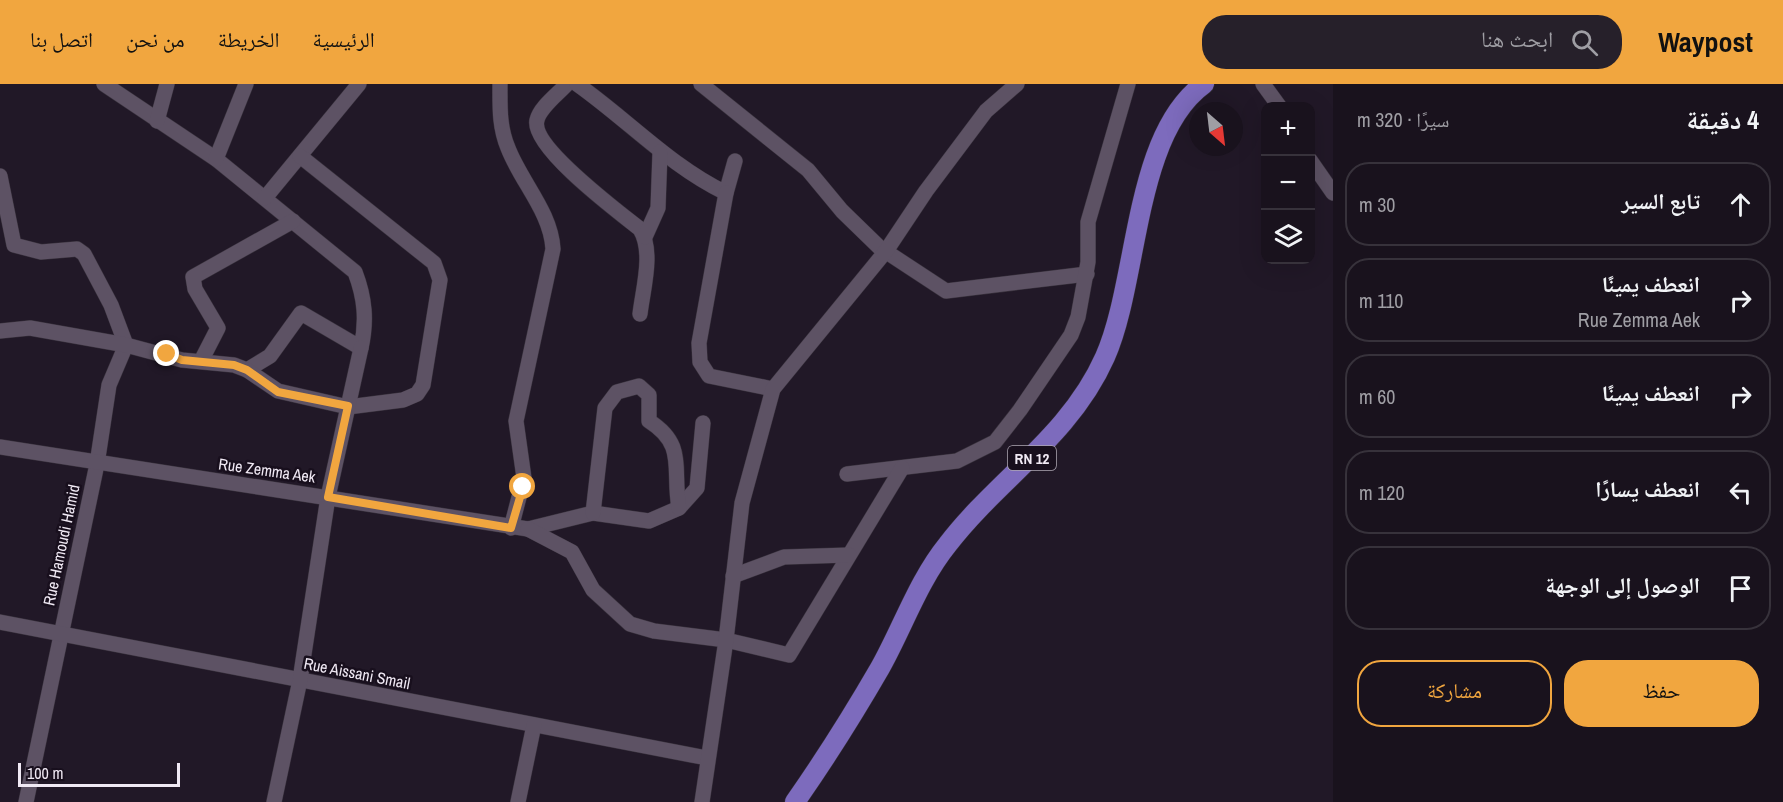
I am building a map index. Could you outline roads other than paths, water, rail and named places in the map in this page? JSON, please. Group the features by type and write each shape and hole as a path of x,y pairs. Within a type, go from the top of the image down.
{"main road":[{"name":"RN 12","path":"795,802 880,667 930,570 948,544 1032,458 1082,399 1105,357 1116,325 1148,188 1165,134 1180,107 1204,84"}],"street":[{"path":"104,84 216,159 265,198 355,272 363,294 366,326 328,497 300,680 274,802"},
{"path":"157,121 167,84"},
{"path":"216,159 246,84"},
{"path":"265,198 359,84"},
{"path":"500,84 500,118 504,138 550,227 553,249 516,421 524,478 511,528"},
{"path":"567,84 539,115 536,121 538,134 588,187 640,229 645,237 647,257 640,314"},
{"path":"577,84 612,109 682,169 726,193"},
{"path":"701,84 808,170 842,211 886,251 946,291 1087,274"},
{"path":"702,802 726,640 742,503 773,389 886,251 926,191 986,111 1017,84"},
{"path":"847,474 957,461 995,442 1020,410 1071,335 1078,317 1087,274 1088,222 1128,84"},
{"path":"1263,84 1276,102"},
{"path":"645,237 658,208 660,152"},
{"path":"0,331 30,328 126,345 182,360 234,365 247,370 278,392 348,406 403,400 417,394 423,385 440,280 434,263 422,251 300,156"},
{"path":"735,161 726,193 699,343 700,362 709,376 773,389"},
{"path":"1315,166 1333,194"},
{"path":"0,176 14,245 41,252 77,249 84,254 111,304 126,345"},
{"path":"201,361 218,328 195,289 193,277 293,221"},
{"path":"247,370 270,356 301,313 361,348"},
{"name":"Rue Hamoudi Hamid","path":"26,802 97,464 109,385 126,345"},
{"path":"593,513 605,408 617,392 639,386 649,395 649,421 664,430 674,445 679,508"},
{"path":"528,529 593,513 649,521 679,508 697,488 703,423"},
{"name":"Rue Zemma Aek","path":"0,447 97,464 328,497 528,529"},
{"path":"528,529 573,552 593,590 630,624 654,631 726,640 789,655 902,468"},
{"path":"734,576 784,557 849,555"},
{"name":"Rue Aissani Smail","path":"0,622 707,758"},
{"path":"518,802 534,725"}]}
